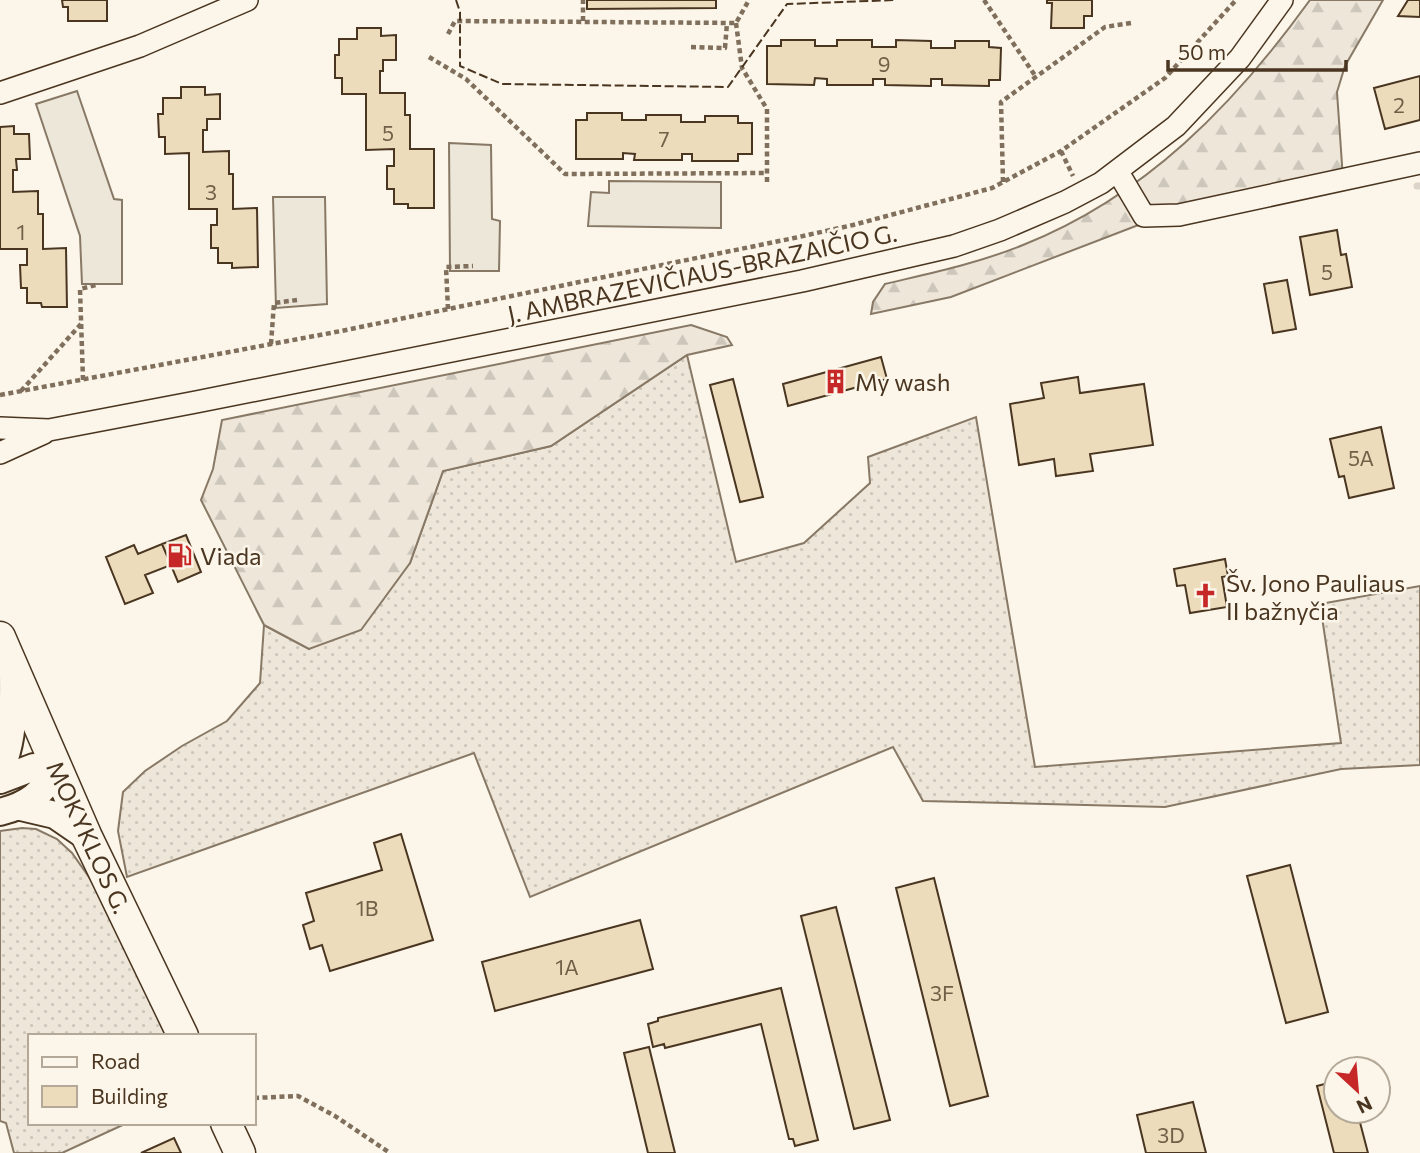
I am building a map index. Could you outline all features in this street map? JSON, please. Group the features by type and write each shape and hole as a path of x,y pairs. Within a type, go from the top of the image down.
{"main road":[{"name":"MOKYKLOS G.","path":"0,637 87,837 182,1034"},
{"path":"227,1125 240,1153"}],"street":[{"path":"0,93 140,47 247,0"},
{"name":"J. AMBRAZEVIČIAUS-BRAZAIČIO G.","path":"0,428 49,430 881,264 954,246 1000,230 1082,194 1118,172 1176,126 1240,58 1282,0"},
{"path":"1118,172 1144,216 1179,215 1420,163"},
{"name":"J. AMBRAZEVIČIAUS-BRAZAIČIO G.","path":"0,453 49,430"},
{"path":"0,771 6,757 12,727 13,667"},
{"path":"0,780 34,767 57,769 50,782 37,795 11,810"},
{"path":"11,810 55,815 87,837"}],"path":[{"path":"583,0 583,21"},
{"path":"749,0 736,23 742,68 767,109 767,185"},
{"path":"984,0 1036,77"},
{"path":"0,395 448,309 853,225 992,188 1061,151 1165,78 1236,0"},
{"path":"448,34 455,21 736,23"},
{"path":"691,47 725,48 727,23"},
{"path":"1003,182 1001,102 1105,27 1131,23"},
{"path":"429,57 466,79 565,174 767,173"},
{"path":"448,309 446,267 473,266"},
{"path":"83,380 80,289 96,285"},
{"path":"271,344 274,303 297,300"},
{"path":"21,391 81,323"},
{"path":"256,1098 298,1096 335,1116 390,1153"}],"green space":[{"path":"1310,0 1383,0 1345,66 1337,92 1343,179 1141,224 951,297 871,314 873,302 885,284 937,272 1023,245 1068,225 1148,174 1218,111 1281,39"},
{"path":"691,325 727,337 732,345 687,355 551,446 443,471 410,563 361,630 309,649 264,625 201,500 213,469 222,420"},
{"path":"687,355 736,562 804,543 870,483 868,457 976,417 1035,767 1341,743 1320,604 1420,586 1420,765 1341,769 1165,807 923,801 893,747 530,897 474,753 127,877 118,831 123,792 145,771 227,721 260,683 264,625 309,649 410,563 443,471 551,446"},
{"path":"36,829 57,839 72,853 98,890 165,1034 28,1034 28,1125 123,1125 62,1153 14,1153 6,1123 0,1121 0,831"}],"shaded area":[{"path":"77,91 114,199 122,200 122,284 82,284 80,236 36,104"},
{"path":"449,143 491,145 492,219 500,221 499,271 450,271"},
{"path":"609,181 721,182 721,228 588,226 591,192 609,193"},
{"path":"273,197 325,197 327,304 276,308"}],"building":[{"path":"62,0 107,0 107,21 68,21 68,7 63,7"},
{"path":"587,0 716,0 716,8 587,9"},
{"path":"1047,0 1092,0 1092,16 1084,16 1084,28 1051,28 1052,3 1047,3"},
{"path":"1408,0 1420,0 1420,17 1398,16"},
{"path":"357,28 381,28 381,36 396,35 396,60 383,60 380,93 405,93 405,115 410,115 410,149 434,149 434,208 408,208 408,204 394,204 394,189 387,189 387,166 394,166 394,149 366,150 366,94 342,94 342,78 335,78 335,55 339,55 339,39 357,39"},
{"path":"781,40 815,40 815,46 837,46 837,40 872,40 872,47 896,47 896,40 931,41 931,48 955,48 955,41 989,41 989,47 1001,48 1000,80 989,80 989,86 942,85 942,79 931,79 931,86 885,85 885,79 873,79 873,85 827,85 827,79 815,78 814,85 767,84 767,46 781,46"},
{"path":"1420,76 1420,120 1385,129 1374,88"},
{"path":"181,87 205,87 205,95 220,94 220,119 207,119 207,130 203,130 203,152 229,151 229,174 233,174 233,209 257,208 258,267 232,268 232,263 218,263 218,248 211,248 211,225 217,225 217,209 189,209 189,153 165,154 165,137 159,137 158,114 163,114 163,98 181,98"},
{"path":"587,113 622,113 622,120 646,120 646,115 681,115 681,122 705,122 705,116 738,116 738,123 752,123 752,154 738,154 738,161 692,161 692,154 682,154 682,160 634,160 635,154 623,153 623,159 576,159 576,120 587,120"},
{"path":"14,126 14,134 29,134 30,159 16,159 13,192 38,191 38,214 43,214 43,249 66,248 67,307 42,307 41,303 27,303 27,288 21,288 20,265 27,265 27,249 0,249 0,127"},
{"path":"1337,230 1341,255 1346,254 1352,287 1310,295 1300,237"},
{"path":"1287,280 1296,329 1273,333 1264,284"},
{"name":"My wash","path":"881,357 887,379 788,406 783,384"},
{"path":"1078,377 1080,393 1144,384 1153,445 1090,454 1093,471 1056,476 1054,459 1019,465 1010,404 1044,398 1041,383"},
{"path":"733,379 763,497 740,502 710,385"},
{"path":"1381,427 1394,488 1349,498 1344,476 1339,477 1330,439"},
{"name":"Viada","path":"186,535 201,572 178,582 162,544"},
{"path":"162,544 171,565 145,575 153,593 125,604 106,557 134,545 138,554"},
{"name":"Šv. Jono Pauliaus II bažnyčia","path":"1225,559 1228,576 1222,577 1227,607 1190,613 1185,585 1177,586 1174,569"},
{"path":"401,834 433,940 330,971 322,945 310,949 303,925 314,921 306,893 382,870 374,843"},
{"path":"1290,865 1328,1012 1286,1023 1247,876"},
{"path":"934,878 988,1096 950,1106 896,888"},
{"path":"836,907 890,1120 854,1129 801,916"},
{"path":"640,920 653,969 495,1011 482,962"},
{"path":"781,988 818,1140 795,1146 793,1139 789,1139 761,1024 665,1048 664,1044 653,1047 648,1024 658,1021 658,1018"},
{"path":"649,1047 675,1153 648,1153 624,1053"},
{"path":"1322,1085 1322,1106 1317,1086"},
{"path":"1193,1102 1206,1153 1146,1153 1137,1115"},
{"path":"1327,1125 1361,1125 1368,1153 1334,1153"},
{"path":"174,1138 181,1153 141,1153"}],"fence":[{"path":"456,0 460,12 460,66 502,84 728,87 787,4 896,0"}],"place":[{"name":"My wash","path":"835,381"},
{"name":"Viada","path":"180,555"},
{"name":"Šv. Jono Pauliaus II bažnyčia","path":"1206,596"}]}
